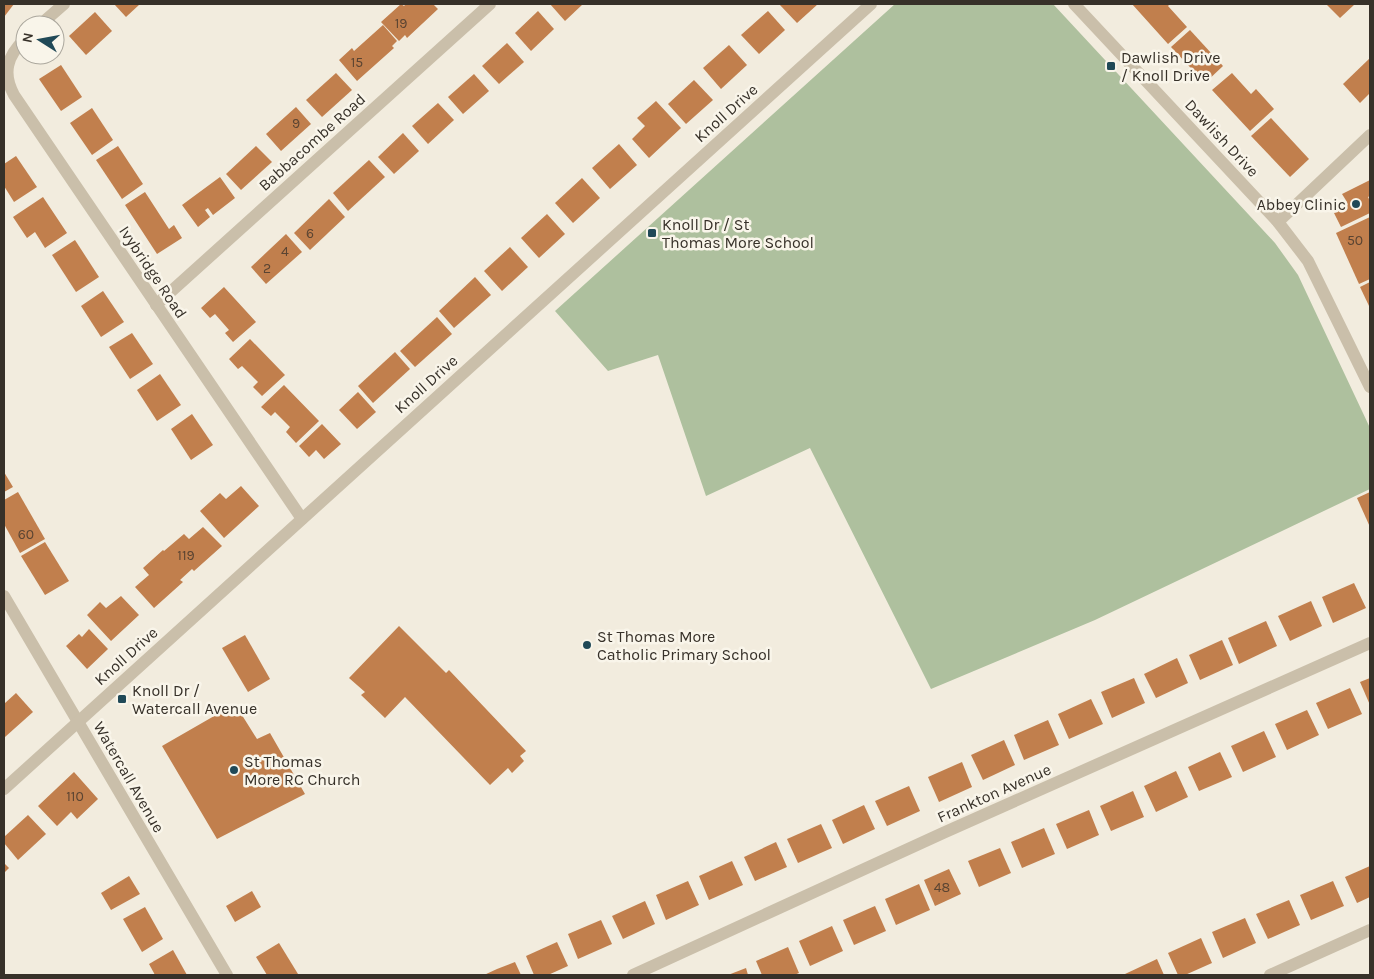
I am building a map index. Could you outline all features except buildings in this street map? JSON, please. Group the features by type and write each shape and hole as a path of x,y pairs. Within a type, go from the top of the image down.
{"street":[{"path":"51,15 64,4"},
{"name":"Babbacombe Road","path":"156,305 490,4"},
{"name":"Knoll Drive","path":"4,789 871,4"},
{"name":"Dawlish Drive","path":"1074,4 1278,222 1300,248 1312,268 1370,387"},
{"name":"Ivybridge Road","path":"15,51 9,63 7,77 11,89 302,519"},
{"path":"1278,222 1370,135"},
{"name":"Watercall Avenue","path":"4,596 227,975"},
{"name":"Frankton Avenue","path":"633,975 952,829 1370,643"},
{"path":"1270,975 1370,930"}],"green space":[{"path":"895,4 1053,4 1275,243 1298,275 1370,428 1370,489 1095,620 931,689 810,448 706,496 658,355 608,371 555,311"}],"place":[{"name":"Dawlish Drive / Knoll Drive","path":"1111,66"},
{"name":"Abbey Clinic","path":"1356,204"},
{"name":"Knoll Dr / St Thomas More School","path":"652,233"},
{"name":"St Thomas More Catholic Primary School","path":"587,645"},
{"name":"Knoll Dr / Watercall Avenue","path":"122,699"},
{"name":"St Thomas More RC Church","path":"234,770"}]}
